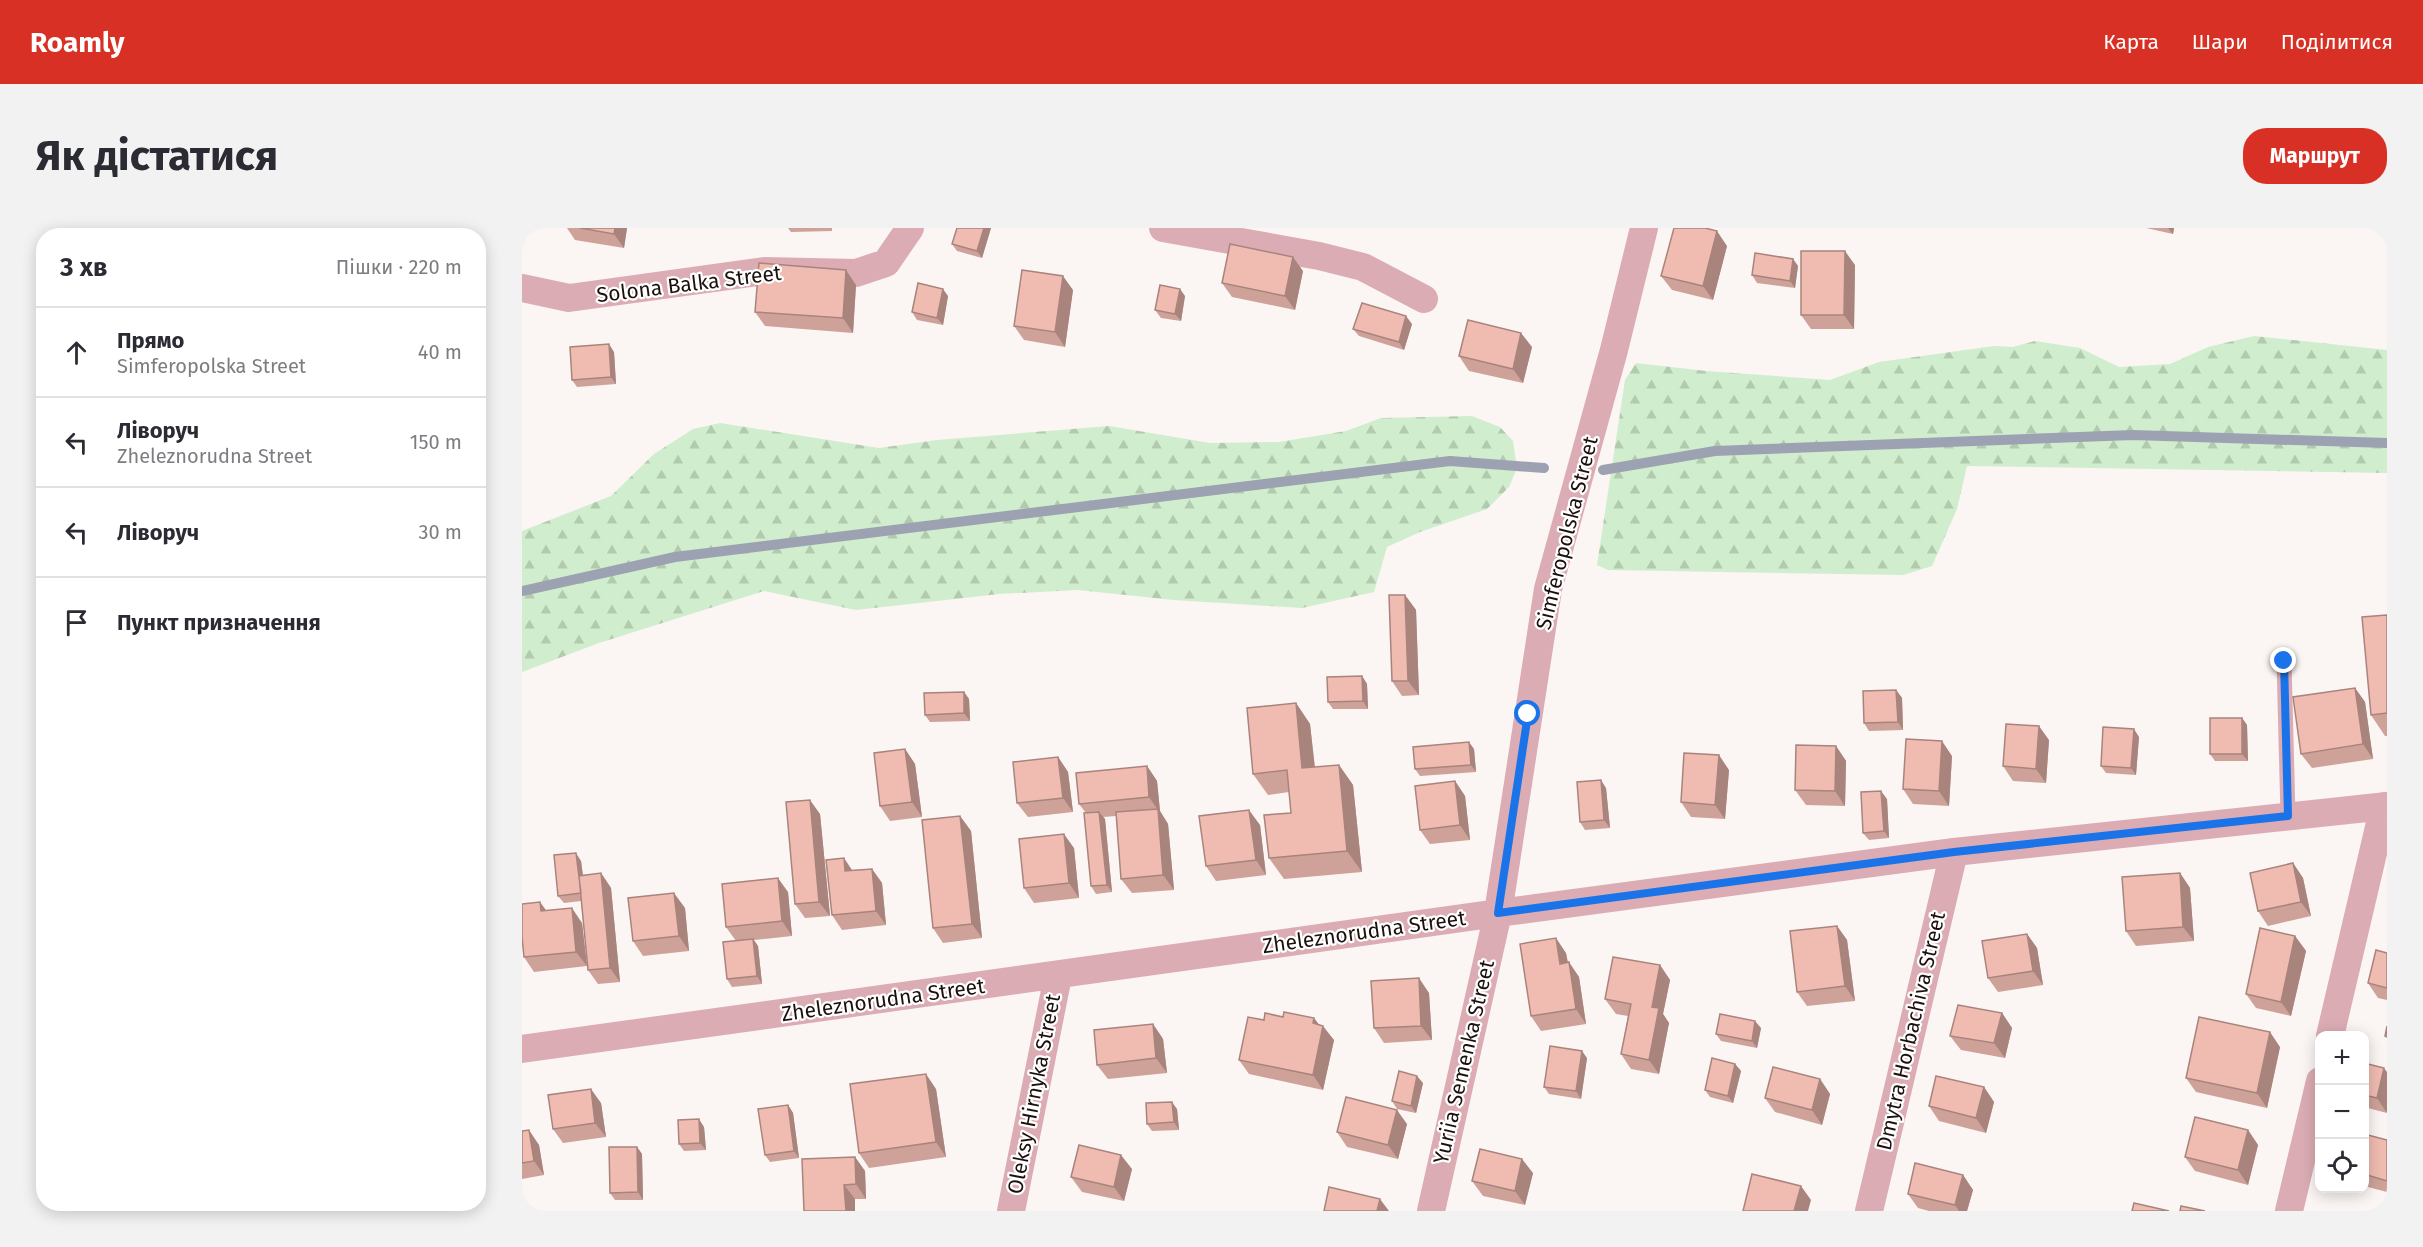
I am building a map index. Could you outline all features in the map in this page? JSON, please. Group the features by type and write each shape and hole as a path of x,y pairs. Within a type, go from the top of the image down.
{"street":[{"name":"Solona Balka Street","path":"522,288 569,298 764,271 856,273 886,263 910,228"},
{"path":"1163,228 1319,256 1363,267 1424,299"},
{"name":"Simferopolska Street","path":"1498,913 1548,589 1614,350 1644,228"},
{"path":"2331,1031 2386,806"},
{"name":"Zheleznorudna Street","path":"522,1049 1954,852 2386,806"},
{"name":"Dmytra Horbachiva Street","path":"1869,1211 1954,852"},
{"name":"Yuriia Semenka Street","path":"1431,1211 1498,913"},
{"name":"Oleksy Hirnyka Street","path":"1011,1211 1058,976"},
{"path":"2289,1211 2318,1085"}],"lane":[{"path":"2284,661 2288,816"}],"green space":[{"path":"2254,336 2387,350 2387,473 1967,466 1957,509 1932,566 1903,575 1608,570 1597,565 1625,380 1636,363 1706,371 1830,380 1879,362 1994,346 2013,347 2035,341 2080,348 2119,367 2170,364 2208,347"},
{"path":"1472,416 1500,427 1513,441 1517,468 1509,487 1487,509 1420,532 1387,547 1374,592 1302,608 1174,600 1078,590 999,594 856,610 764,591 599,643 522,672 522,531 611,496 654,454 693,429 720,423 879,448 937,440 1109,426 1210,443 1279,442 1346,431 1381,418"}],"building":[{"path":"580,228 615,228 614,234"},
{"path":"957,228 984,228 977,251 952,244"},
{"path":"1674,228 1705,228 1717,231 1703,286 1661,276"},
{"path":"1230,244 1293,257 1285,296 1222,283"},
{"path":"1801,251 1845,251 1844,315 1801,315"},
{"path":"1755,253 1793,259 1790,281 1752,275"},
{"path":"759,263 846,270 843,318 755,312"},
{"path":"1022,270 1063,276 1055,332 1014,326"},
{"path":"918,283 943,289 937,318 912,312"},
{"path":"1160,285 1180,289 1175,314 1155,310"},
{"path":"1362,303 1406,316 1399,342 1353,329"},
{"path":"1468,320 1521,333 1513,369 1459,356"},
{"path":"609,344 611,377 572,380 570,347"},
{"path":"1389,595 1405,595 1408,681 1392,681"},
{"path":"2387,615 2387,713 2371,715 2362,617"},
{"path":"1362,676 1363,701 1328,702 1327,677"},
{"path":"2355,688 2363,744 2301,754 2293,697"},
{"path":"1896,690 1898,722 1864,723 1863,691"},
{"path":"964,692 964,713 925,715 924,693"},
{"path":"1296,703 1302,768 1339,765 1347,851 1269,858 1264,815 1291,813 1287,770 1253,774 1247,708"},
{"path":"2210,718 2242,718 2242,754 2210,754"},
{"path":"2006,724 2039,726 2036,769 2003,766"},
{"path":"2103,727 2134,729 2131,768 2101,766"},
{"path":"1906,739 1942,741 1939,791 1903,789"},
{"path":"1469,742 1471,765 1415,769 1413,747"},
{"path":"1796,745 1836,746 1835,791 1795,790"},
{"path":"905,749 912,802 880,806 874,753"},
{"path":"1684,753 1719,755 1715,805 1681,802"},
{"path":"1058,757 1063,798 1017,803 1013,762"},
{"path":"1147,766 1149,797 1079,804 1076,773"},
{"path":"1601,780 1604,820 1580,822 1577,782"},
{"path":"1455,781 1460,825 1420,830 1415,786"},
{"path":"1881,791 1884,831 1863,833 1861,792"},
{"path":"810,800 819,902 795,904 786,802"},
{"path":"1158,809 1163,875 1121,879 1116,812"},
{"path":"1249,810 1256,860 1206,866 1199,816"},
{"path":"1099,812 1107,885 1091,886 1084,813"},
{"path":"960,816 972,924 933,928 922,820"},
{"path":"1064,834 1069,883 1024,888 1019,839"},
{"path":"576,853 581,893 558,896 554,855"},
{"path":"844,858 845,871 872,869 876,911 832,915 826,860"},
{"path":"2293,863 2301,902 2258,911 2250,873"},
{"path":"601,873 610,968 588,970 579,876"},
{"path":"2180,873 2183,927 2126,931 2122,877"},
{"path":"778,878 782,921 726,927 722,884"},
{"path":"674,893 679,936 633,941 628,898"},
{"path":"540,902 541,911 572,908 576,952 524,957 522,904"},
{"path":"1837,926 1845,986 1797,992 1790,931"},
{"path":"2260,928 2295,936 2281,1002 2246,994"},
{"path":"2027,934 2033,971 1988,978 1982,941"},
{"path":"1556,938 1560,964 1569,962 1576,1009 1531,1016 1520,944"},
{"path":"753,939 757,976 727,979 723,942"},
{"path":"2376,950 2387,953 2387,988 2368,983"},
{"path":"1613,957 1660,965 1652,1007 1659,1008 1649,1060 1621,1054 1631,1004 1605,999"},
{"path":"1419,978 1421,1026 1374,1028 1371,981"},
{"path":"1958,1005 2002,1013 1994,1043 1950,1036"},
{"path":"1284,1012 1314,1018 1313,1023 1323,1026 1313,1075 1239,1060 1248,1017 1264,1020 1265,1013 1283,1017"},
{"path":"1720,1014 1755,1021 1752,1041 1716,1034"},
{"path":"2199,1017 2270,1032 2257,1093 2186,1078"},
{"path":"1153,1024 1156,1058 1097,1065 1094,1030"},
{"path":"1550,1046 1582,1051 1576,1091 1544,1087"},
{"path":"1712,1058 1735,1064 1728,1096 1705,1090"},
{"path":"2369,1064 2384,1068 2377,1098 2369,1096"},
{"path":"1773,1067 1820,1079 1812,1110 1765,1098"},
{"path":"1399,1071 1417,1076 1411,1106 1392,1101"},
{"path":"926,1074 936,1142 859,1153 850,1084"},
{"path":"1936,1076 1984,1087 1976,1118 1929,1106"},
{"path":"591,1089 595,1123 553,1129 548,1095"},
{"path":"1346,1097 1397,1110 1388,1145 1337,1132"},
{"path":"1172,1102 1174,1122 1147,1124 1146,1103"},
{"path":"788,1105 794,1151 765,1155 758,1109"},
{"path":"2195,1117 2248,1130 2238,1170 2185,1157"},
{"path":"699,1119 700,1143 679,1144 678,1120"},
{"path":"529,1130 534,1161 522,1163 522,1131"},
{"path":"2369,1135 2387,1140 2387,1181 2369,1176"},
{"path":"1079,1145 1121,1155 1114,1187 1071,1177"},
{"path":"609,1147 637,1147 638,1192 610,1193"},
{"path":"1480,1149 1522,1159 1515,1191 1472,1181"},
{"path":"855,1157 856,1184 844,1185 846,1211 804,1211 802,1159"},
{"path":"1915,1163 1963,1175 1955,1205 1908,1194"},
{"path":"1752,1174 1801,1186 1794,1211 1743,1211"},
{"path":"1329,1187 1380,1199 1377,1211 1324,1211"},
{"path":"2134,1203 2169,1211 2132,1211"},
{"path":"2181,1206 2205,1211 2180,1211"}],"waterway":[{"path":"1603,470 1715,451 2133,435 2387,443"},
{"path":"522,591 675,557 1450,461 1544,468"}],"route":[{"path":"1528,714 1498,913 1954,852 2288,816 2284,661"}]}
